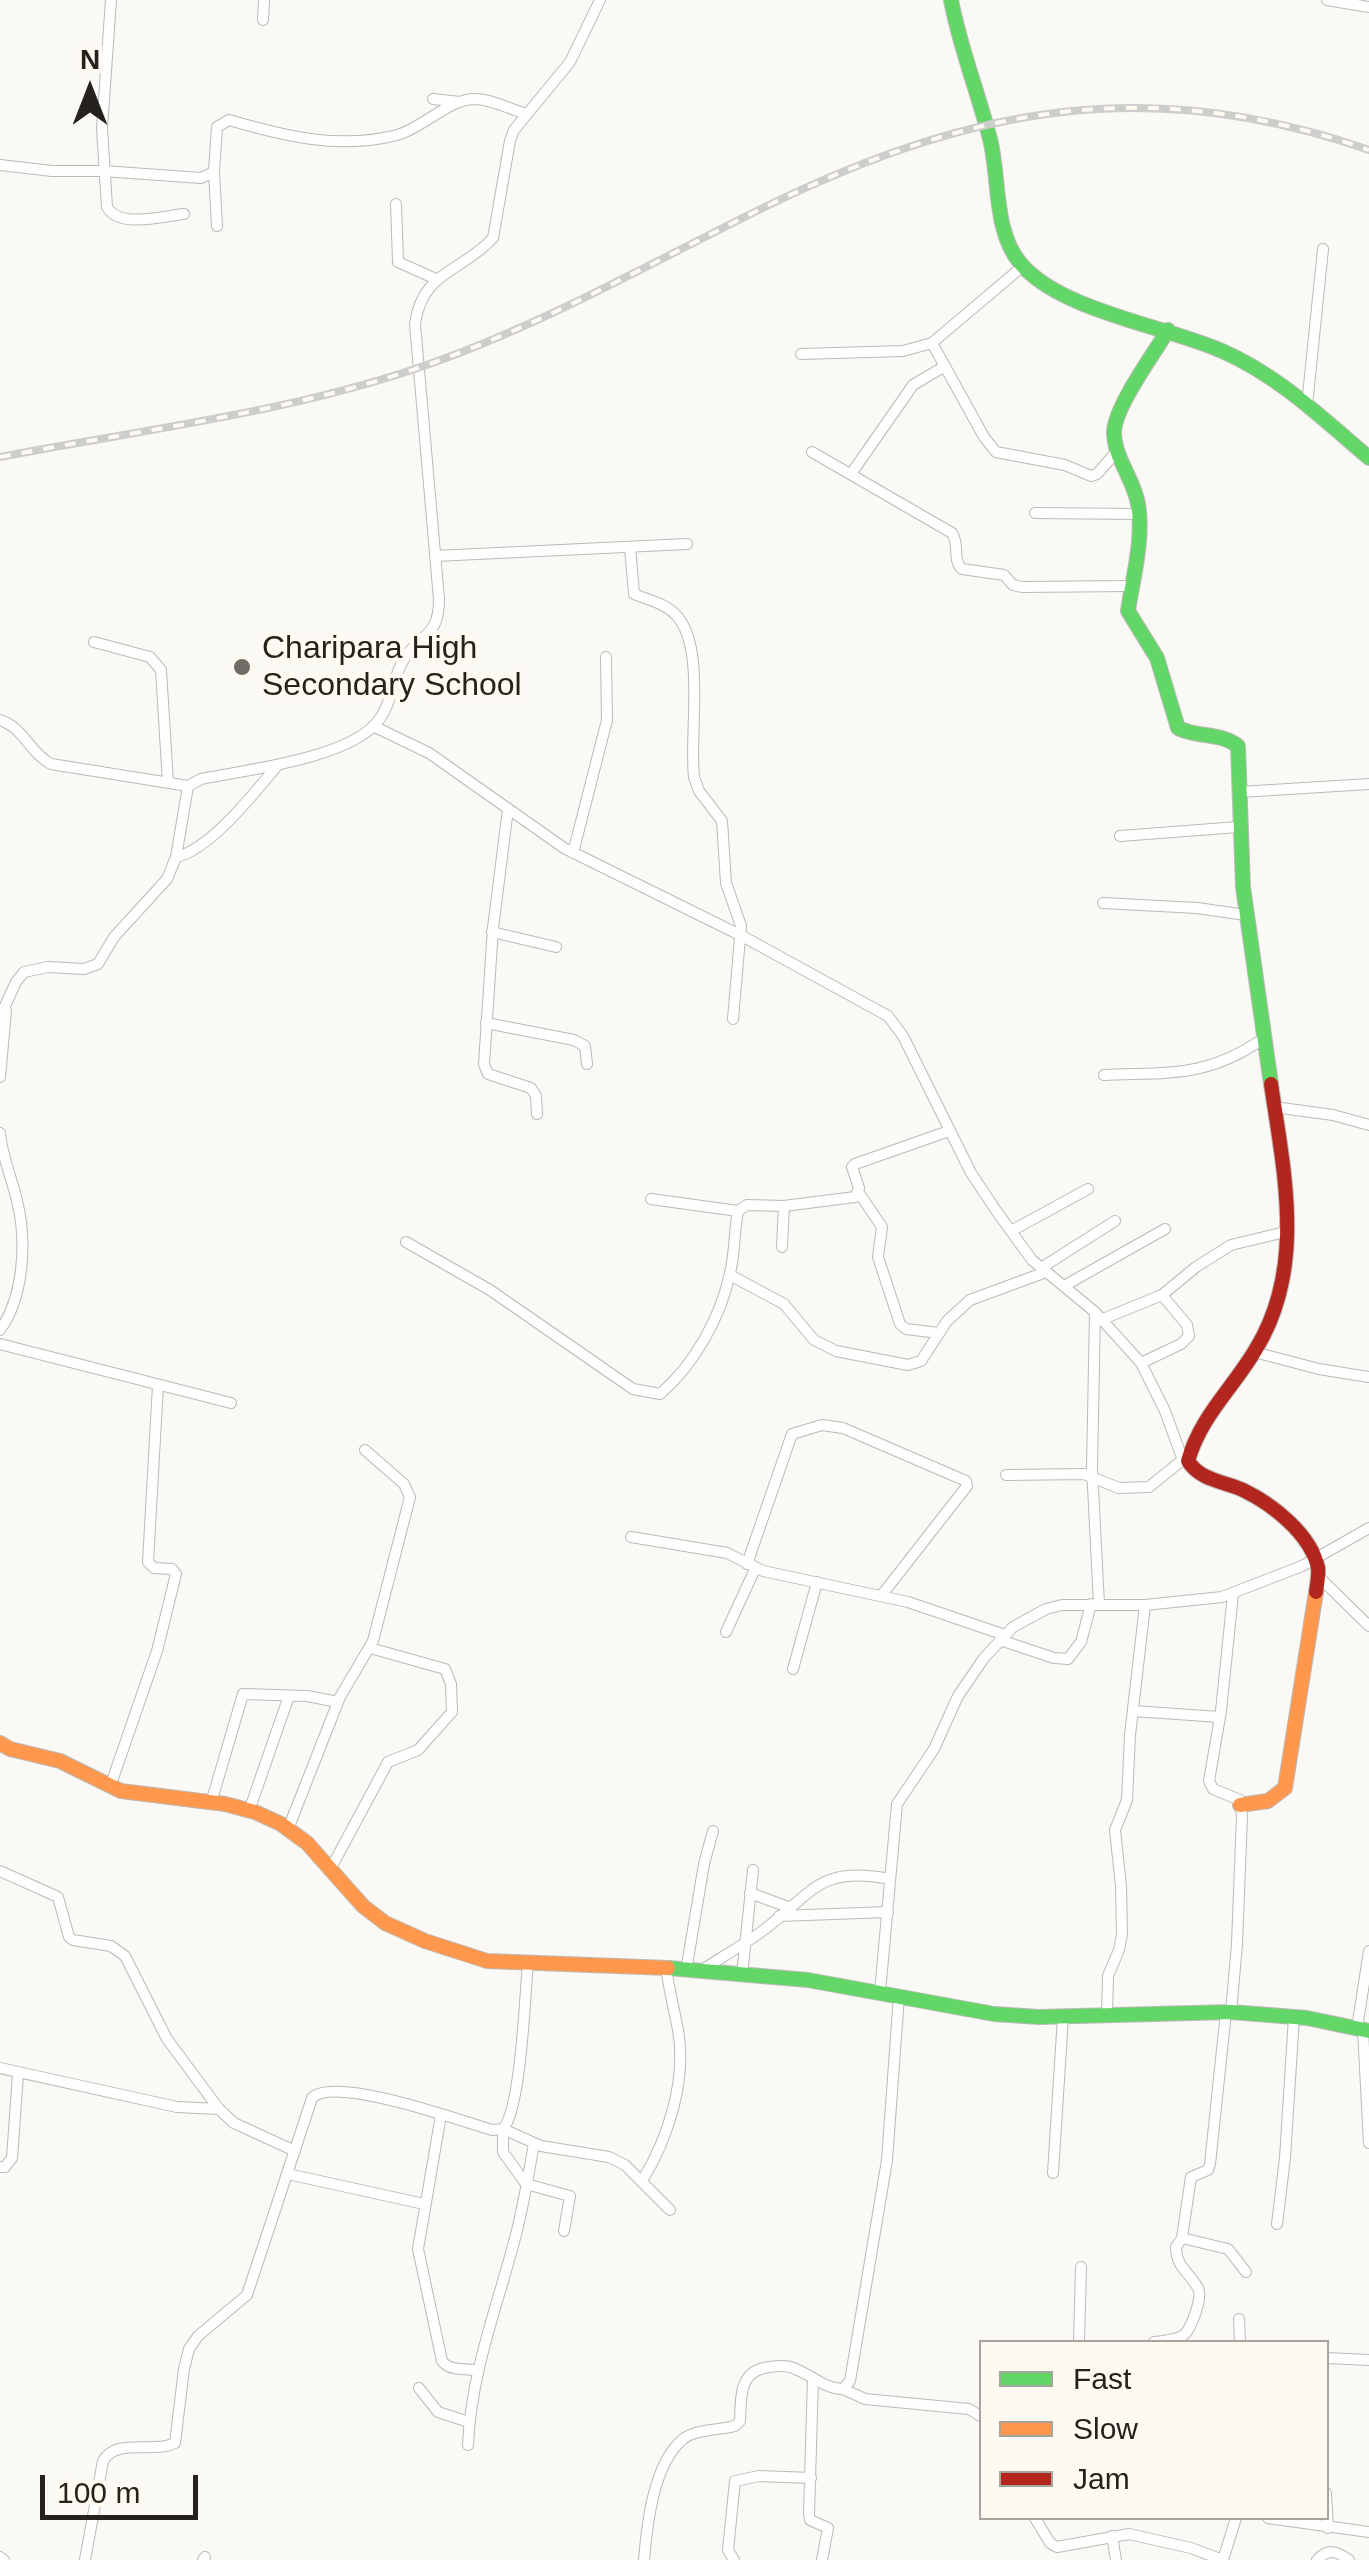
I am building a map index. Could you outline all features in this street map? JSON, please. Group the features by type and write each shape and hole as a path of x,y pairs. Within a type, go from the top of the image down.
{"street":[{"path":"111,0 103,109 105,199 111,214 133,218 184,214"},
{"path":"263,20 264,0"},
{"path":"0,720 20,729 34,752 51,764 188,786 202,779 278,766 329,749 373,726 384,712 404,658 430,633 438,618 415,324 420,301 436,279 492,238 510,141 526,114 570,62 600,0"},
{"path":"951,0 991,144 1007,232 1012,249 1024,266 1084,301 1168,330 1248,364 1285,386 1369,458"},
{"path":"1327,0 1369,7"},
{"path":"433,98 462,102"},
{"path":"217,226 217,127 229,120 297,139 330,142 385,138 407,132 462,102 478,99 526,114"},
{"path":"0,166 201,178 214,172"},
{"path":"396,204 398,262 436,279"},
{"path":"1306,405 1323,249"},
{"path":"801,354 903,351 932,343 1024,266"},
{"path":"1006,1474 1084,1474 1119,1488 1149,1488 1187,1460 1200,1429 1254,1352 1274,1315 1282,1286 1289,1232 1288,1204 1246,915 1238,827 1240,755 1234,741 1222,736 1184,733 1175,724 1157,658 1128,611 1140,514 1138,495 1117,451 1114,428 1168,330"},
{"path":"932,343 989,446 1001,455 1055,463 1092,476 1117,451"},
{"path":"852,474 913,385 945,366"},
{"path":"812,452 952,533 962,569 1004,575 1013,586 1022,587 1130,586"},
{"path":"1035,514 1140,514"},
{"path":"435,556 687,544"},
{"path":"630,547 634,594 672,612 687,634 692,663 694,776 722,821 726,883 740,919 742,936 733,1019"},
{"path":"94,642 150,658 161,670 168,783"},
{"path":"572,853 607,720 606,657"},
{"path":"373,726 429,753 572,853 742,936 888,1016 903,1036 971,1173 1044,1270 1099,1315 1141,1363 1192,1470 1264,1501 1287,1520 1314,1559 1319,1578 1285,1788 1268,1801 1240,1805"},
{"path":"176,857 194,848 230,818 278,766"},
{"path":"1240,792 1369,784"},
{"path":"0,1077 3,1014 13,987 24,972 48,966 84,969 98,964 114,937 168,879 176,857 188,786"},
{"path":"508,810 492,932 484,1064 488,1074 532,1088 538,1114"},
{"path":"1120,836 1238,827"},
{"path":"1102,903 1246,915"},
{"path":"492,932 556,947"},
{"path":"486,1023 574,1040 586,1046 587,1064"},
{"path":"1104,1075 1192,1070 1221,1064 1263,1039"},
{"path":"1274,1108 1333,1115 1369,1125"},
{"path":"939,1333 906,1329 900,1324 878,1257 882,1228 859,1193 852,1167 949,1131"},
{"path":"0,1133 21,1220 20,1278 0,1330"},
{"path":"1011,1231 1088,1189"},
{"path":"651,1199 738,1211 746,1205 848,1200 859,1193"},
{"path":"782,1247 784,1206"},
{"path":"406,1242 490,1290 633,1389 650,1395 660,1394 672,1384 718,1312 730,1275 738,1211"},
{"path":"730,1275 784,1304 814,1340 836,1351 908,1365 921,1361 939,1333 970,1300 1044,1270 1115,1221"},
{"path":"1064,1286 1166,1230"},
{"path":"1099,1315 1162,1295 1196,1267 1231,1246 1289,1232"},
{"path":"1141,1363 1181,1344 1188,1336 1187,1325 1162,1295"},
{"path":"632,1536 718,1551 751,1566 882,1596 1054,1658 1068,1659 1081,1642 1095,1604 1092,1477 1099,1315"},
{"path":"0,1344 231,1402"},
{"path":"1254,1352 1369,1377"},
{"path":"110,1787 157,1651 176,1574 172,1569 154,1568 148,1562 158,1385"},
{"path":"726,1632 792,1434 822,1426 843,1428 966,1481 882,1596"},
{"path":"288,1829 338,1702 370,1648 410,1498 409,1490 365,1450"},
{"path":"880,1992 897,1804 934,1748 958,1696 984,1658 1013,1626 1046,1608 1190,1602 1233,1594 1314,1559 1369,1528"},
{"path":"1319,1578 1369,1626"},
{"path":"792,1669 818,1582"},
{"path":"1165,2340 1187,2332 1200,2296 1175,2253 1182,2238 1191,2177 1208,2170 1210,2164 1237,1944 1240,1805 1236,1797 1209,1786 1233,1594"},
{"path":"1107,2016 1108,1976 1120,1950 1122,1934 1122,1886 1115,1830 1127,1800 1145,1605"},
{"path":"332,1868 388,1762 418,1750 452,1712 445,1669 370,1648"},
{"path":"211,1803 244,1694 338,1702"},
{"path":"249,1810 289,1696"},
{"path":"1133,1711 1220,1716"},
{"path":"4,1749 60,1760 121,1791 249,1810 288,1829 332,1868 363,1906 386,1923 461,1954 487,1960 562,1961 808,1980 973,2012 1063,2017 1228,2012 1294,2017 1363,2029"},
{"path":"692,1972 704,1864 714,1831"},
{"path":"742,1975 753,1870"},
{"path":"0,1871 58,1897 73,1940 111,1946 124,1956 168,2039 219,2109 234,2123 296,2151"},
{"path":"692,1972 756,1936 788,1907 840,1874 890,1878"},
{"path":"750,1893 788,1907"},
{"path":"779,1916 888,1912"},
{"path":"1369,1950 1363,2029 1369,2143"},
{"path":"528,1962 514,2100 503,2129 503,2152 526,2184 570,2196 564,2231"},
{"path":"642,2181 660,2151 680,2074 678,2032 666,1968"},
{"path":"843,2389 850,2380 884,2176 900,1996"},
{"path":"1053,2173 1063,2017"},
{"path":"1277,2224 1294,2017"},
{"path":"0,2068 177,2108 219,2109"},
{"path":"0,2167 12,2158 18,2074"},
{"path":"85,2560 103,2461 108,2452 118,2448 162,2448 175,2443 190,2349 198,2336 247,2295 312,2098 318,2092 381,2098 492,2130 503,2129 534,2144 610,2157 624,2165 670,2210"},
{"path":"440,2115 418,2250 442,2360 446,2366 478,2370"},
{"path":"468,2445 468,2422 487,2326 516,2238 534,2144"},
{"path":"288,2174 424,2204"},
{"path":"1182,2238 1228,2249 1246,2272"},
{"path":"1079,2340 1081,2268"},
{"path":"1239,2319 1240,2340"},
{"path":"1329,2358 1369,2360"},
{"path":"644,2560 652,2494 681,2440 735,2426 740,2421 744,2382 759,2368 792,2367 834,2389 865,2398 969,2409 979,2415"},
{"path":"813,2378 810,2520 826,2526 829,2533 822,2560"},
{"path":"419,2388 438,2412 468,2422"},
{"path":"734,2560 728,2550 736,2480 759,2476 811,2478"},
{"path":"1036,2520 1057,2547 1129,2534 1191,2548 1223,2560 1235,2520"},
{"path":"1280,2520 1369,2532"},
{"path":"1328,2520 1328,2528"},
{"path":"1112,2536 1116,2560"},
{"path":"1317,2560 1334,2552 1349,2560"}],"railway":[{"path":"0,457 275,407 435,362 563,308 846,170 992,124 1065,112 1138,108 1213,113 1289,126 1369,150"}],"traffic: fast":[{"path":"951,0 990,139 1002,221 1021,264 1039,280 1087,306 1199,342 1243,361 1299,399 1369,458"},
{"path":"1168,330 1128,395 1114,432 1117,451 1136,495 1139,517 1128,611 1157,658 1178,728 1238,746 1243,887 1271,1084"},
{"path":"668,1968 808,1980 994,2014 1039,2017 1231,2012 1307,2018 1369,2031"}],"traffic: slow":[{"path":"1240,1805 1268,1801 1285,1788 1316,1592"},
{"path":"0,1743 60,1761 121,1791 225,1804 281,1824 307,1843 363,1906 385,1923 425,1941 487,1961 668,1968"}],"traffic: jam":[{"path":"1271,1084 1287,1219 1281,1286 1272,1318 1256,1349 1209,1417 1188,1461 1199,1473 1254,1496 1299,1532 1314,1555 1318,1571 1316,1592"}],"place":[{"name":"Charipara High Secondary School","path":"242,667"}]}
